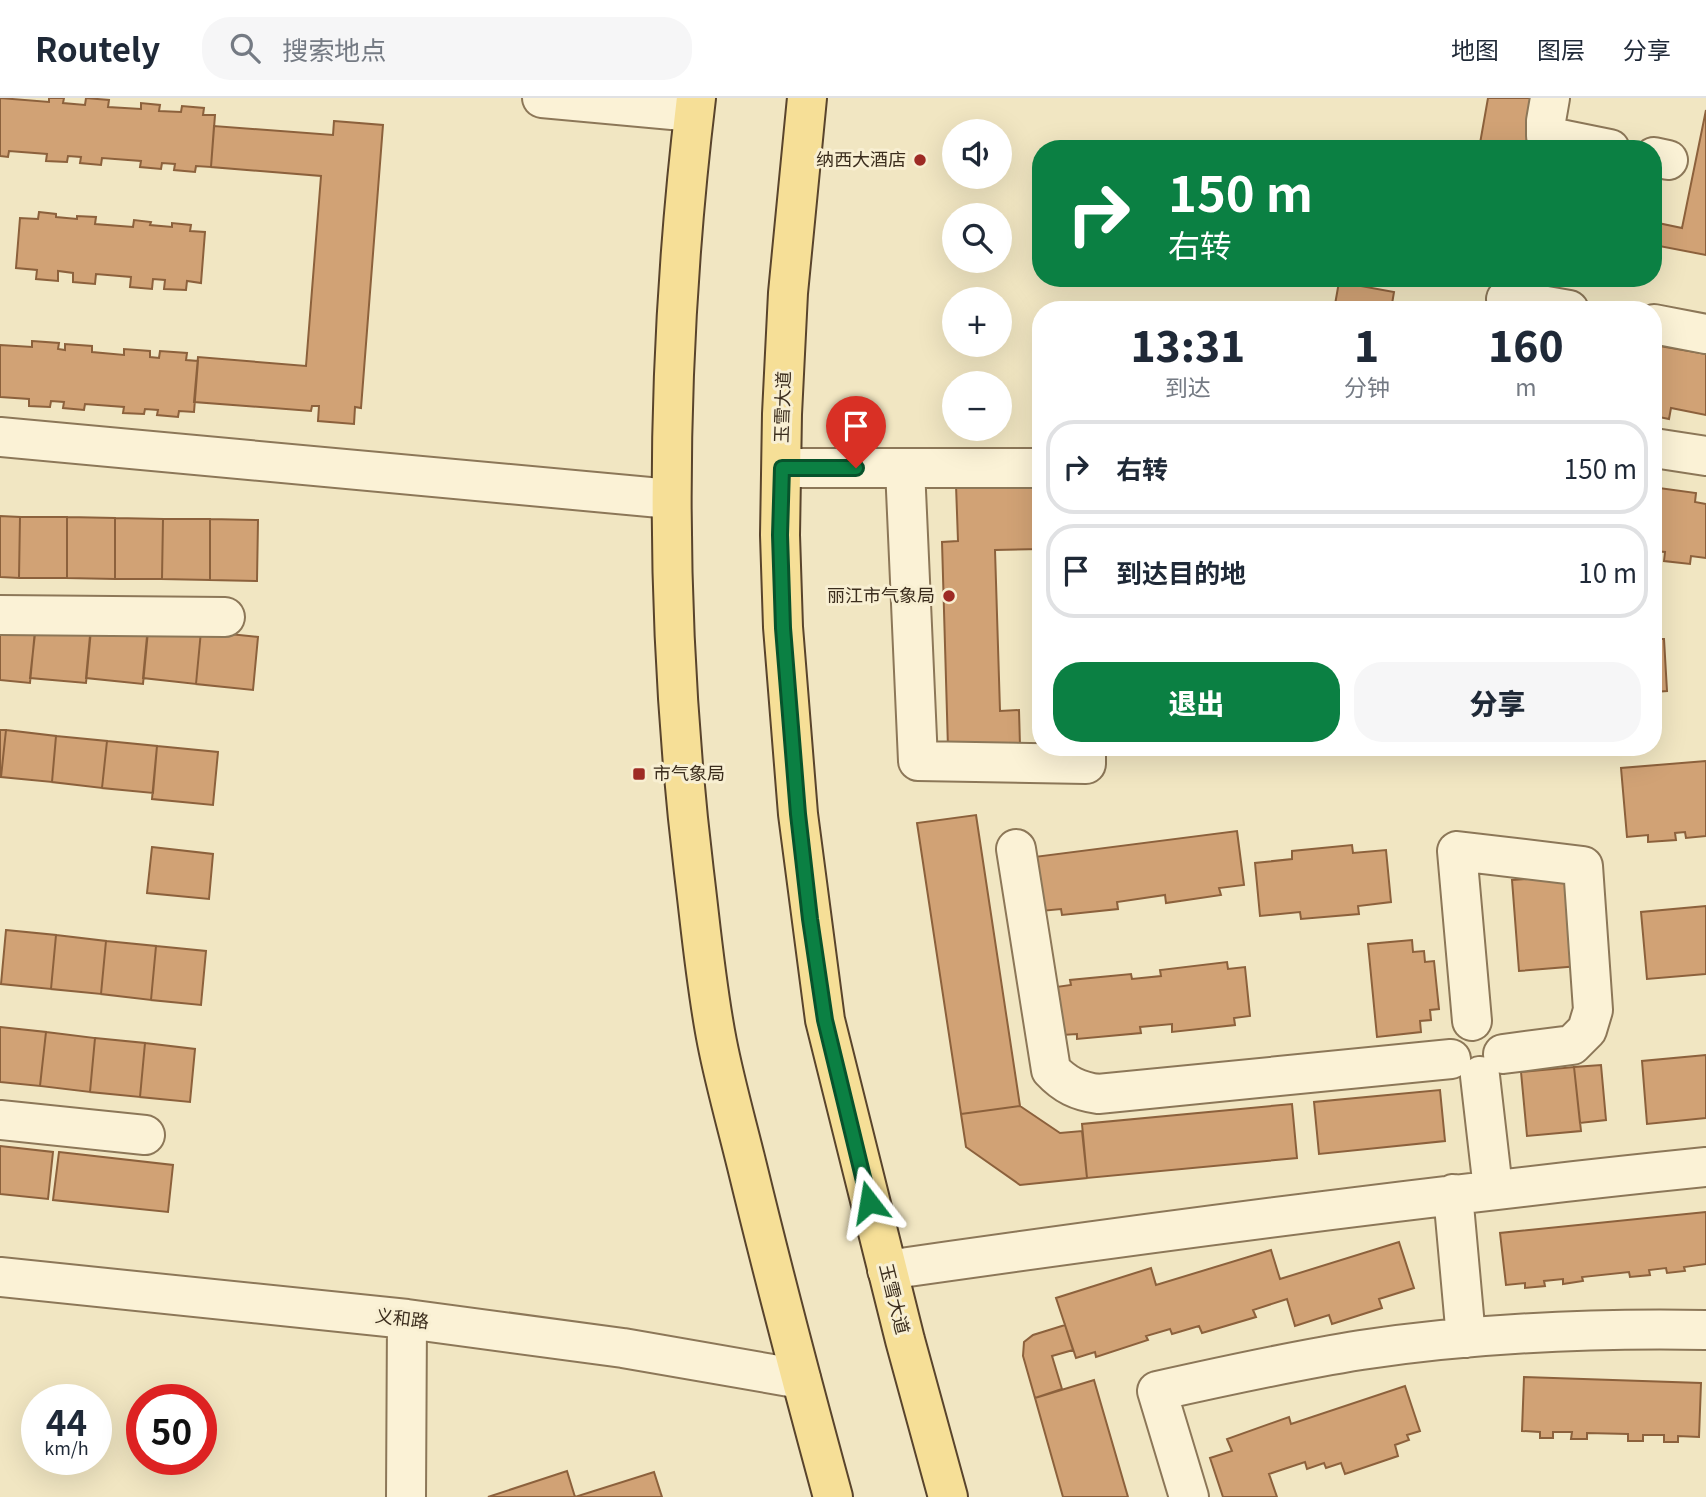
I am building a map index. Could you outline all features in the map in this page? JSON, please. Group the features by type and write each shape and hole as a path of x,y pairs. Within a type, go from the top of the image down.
{"main road":[{"name":"玉雪大道","path":"807,98 788,293 780,535 783,628 798,814 825,1020 887,1270 948,1497"},
{"path":"695,105 678,286 671,499 674,632 691,852 717,1041 833,1497"}],"street":[{"path":"542,98 695,105"},
{"path":"1550,98 1546,136 1566,140"},
{"path":"1506,299 1517,301"},
{"path":"1662,326 1706,334"},
{"path":"0,438 671,499"},
{"path":"1662,449 1706,456"},
{"path":"782,468 1032,468"},
{"path":"905,468 918,761 1086,764 1086,756"},
{"path":"0,615 225,617"},
{"path":"1016,849 1051,1070 1061,1081 1074,1089 1098,1094 1478,1063 1572,1045 1587,1030 1593,1010 1583,866 1457,851 1472,1021 1484,1022 1494,1027 1502,1036 1478,1063 1493,1189"},
{"path":"0,1120 145,1135"},
{"path":"887,1270 1178,1228 1493,1189 1706,1167"},
{"path":"1453,1194 1466,1338"},
{"name":"义和路","path":"0,1277 407,1319 623,1348 801,1379"},
{"path":"406,1497 407,1319"},
{"path":"1189,1497 1157,1391 1334,1355 1466,1338 1631,1329 1706,1330"}],"building":[{"path":"0,98 49,102 49,98 64,98 63,103 85,105 86,98 109,100 108,107 141,109 141,103 160,105 159,111 181,112 182,106 204,108 203,115 215,115 211,167 196,166 195,172 174,170 175,164 162,163 161,169 140,167 141,161 102,158 101,165 80,163 81,157 68,156 67,162 46,161 47,154 9,151 8,157 0,156"},
{"path":"1488,98 1537,98 1530,140 1481,140"},
{"path":"1706,110 1706,255 1662,247 1662,224 1682,228"},
{"path":"334,121 383,125 361,408 355,407 354,424 318,421 319,406 312,406 311,411 194,402 198,357 306,366 321,176 211,167 214,126 333,135"},
{"path":"39,212 77,219 77,216 96,217 95,224 133,227 134,220 172,227 172,223 191,225 190,231 205,232 201,283 187,281 186,290 164,289 165,280 153,279 152,289 130,287 131,277 96,274 95,284 73,282 73,273 58,271 58,281 36,279 37,270 16,268 20,218 38,219"},
{"path":"1338,287 1366,287 1394,292 1392,301 1336,301"},
{"path":"32,341 59,343 58,349 65,350 65,344 92,346 92,352 124,355 124,349 150,351 150,357 159,358 160,351 187,353 186,360 198,361 194,412 179,411 178,417 157,415 158,410 145,409 144,414 123,413 124,407 85,404 84,410 63,408 64,402 51,401 50,407 29,406 29,399 0,397 0,345 32,347"},
{"path":"1662,346 1706,354 1706,415 1671,408 1669,419 1662,418"},
{"path":"1032,483 1032,549 995,550 1000,711 1019,710 1020,746 948,748 942,542 958,541 956,485"},
{"path":"1662,488 1696,493 1695,502 1706,504 1706,558 1691,556 1690,564 1664,561 1665,552 1662,552"},
{"path":"0,516 20,517 19,578 0,577"},
{"path":"20,517 67,517 67,578 19,578"},
{"path":"67,517 115,518 115,579 67,578"},
{"path":"115,518 163,519 162,579 115,579"},
{"path":"163,519 210,519 210,580 162,579"},
{"path":"210,519 258,520 257,581 210,580"},
{"path":"36,625 91,630 86,683 30,678"},
{"path":"91,625 148,631 143,684 86,678"},
{"path":"148,626 201,631 196,684 143,678"},
{"path":"0,627 35,630 30,683 0,680"},
{"path":"201,631 258,637 253,690 196,684"},
{"path":"1662,639 1664,639 1667,691 1662,691"},
{"path":"0,730 6,730 1,777 0,777"},
{"path":"6,730 56,736 52,782 1,777"},
{"path":"56,736 107,741 102,788 52,782"},
{"path":"107,741 157,746 153,793 102,788"},
{"path":"157,746 218,752 213,805 152,799"},
{"path":"1706,761 1706,836 1686,838 1685,832 1675,833 1676,840 1648,842 1648,835 1627,837 1621,768"},
{"path":"976,815 1020,1106 961,1114 917,823"},
{"path":"1237,831 1244,885 1219,888 1221,895 1166,903 1165,895 1117,902 1118,909 1062,915 1061,909 1041,911 1034,857"},
{"path":"1352,845 1353,853 1386,850 1391,902 1358,906 1359,914 1301,919 1300,912 1260,916 1255,863 1292,859 1292,851"},
{"path":"152,847 213,854 209,899 147,893"},
{"path":"1572,876 1579,966 1519,971 1512,880"},
{"path":"1706,906 1706,974 1647,979 1641,912"},
{"path":"6,930 56,935 51,989 1,984"},
{"path":"56,935 106,941 101,994 51,989"},
{"path":"1412,940 1413,952 1424,951 1425,962 1434,961 1439,1009 1430,1010 1431,1020 1420,1021 1421,1032 1377,1037 1368,944"},
{"path":"106,941 156,946 151,1000 101,994"},
{"path":"156,946 206,951 201,1005 151,1000"},
{"path":"1227,962 1228,969 1245,967 1250,1016 1234,1018 1235,1025 1172,1032 1172,1024 1140,1027 1141,1033 1077,1039 1077,1034 1062,1035 1056,987 1071,985 1070,980 1131,974 1132,979 1161,976 1160,970"},
{"path":"0,1027 46,1032 40,1086 0,1082"},
{"path":"46,1032 95,1038 90,1092 40,1086"},
{"path":"95,1038 145,1043 140,1097 90,1092"},
{"path":"145,1043 195,1049 190,1102 140,1097"},
{"path":"1706,1055 1706,1118 1647,1124 1642,1061"},
{"path":"1601,1065 1606,1120 1580,1123 1574,1067"},
{"path":"1574,1067 1581,1131 1527,1136 1521,1072"},
{"path":"1440,1090 1445,1141 1319,1154 1314,1102"},
{"path":"1292,1104 1297,1158 1087,1178 1082,1124"},
{"path":"1020,1106 1060,1133 1082,1131 1087,1178 1020,1185 966,1147 961,1114"},
{"path":"0,1146 53,1152 48,1199 0,1194"},
{"path":"59,1152 173,1165 168,1212 53,1200"},
{"path":"1706,1212 1706,1264 1667,1273 1666,1268 1649,1270 1650,1275 1630,1277 1629,1272 1582,1277 1583,1281 1563,1284 1563,1279 1544,1281 1545,1286 1525,1288 1525,1283 1506,1285 1500,1233"},
{"path":"1399,1242 1414,1288 1379,1299 1382,1308 1332,1324 1329,1315 1295,1326 1287,1299 1253,1310 1256,1317 1202,1333 1199,1326 1172,1334 1170,1329 1146,1336 1148,1340 1096,1357 1095,1352 1076,1358 1056,1298 1151,1268 1156,1285 1271,1250 1280,1279"},
{"path":"1065,1325 1073,1350 1052,1356 1062,1389 1035,1398 1023,1356 1024,1342 1033,1335"},
{"path":"1524,1377 1701,1383 1699,1437 1678,1436 1678,1442 1664,1442 1664,1435 1643,1435 1643,1441 1628,1441 1628,1434 1587,1433 1587,1439 1571,1439 1572,1432 1553,1432 1553,1438 1540,1438 1540,1432 1522,1431"},
{"path":"1094,1380 1128,1497 1063,1497 1035,1398"},
{"path":"1405,1386 1420,1431 1407,1435 1409,1440 1395,1445 1398,1456 1345,1474 1341,1463 1326,1468 1324,1463 1307,1469 1305,1462 1269,1474 1277,1497 1223,1497 1210,1458 1232,1451 1227,1439 1289,1417 1291,1424"},
{"path":"567,1471 575,1497 488,1497"},
{"path":"654,1472 662,1497 575,1497"}],"place":[{"name":"纳西大酒店","path":"920,160"},
{"name":"丽江市气象局","path":"949,596"},
{"name":"市气象局","path":"639,774"}],"route":[{"path":"856,468 782,468 780,535 783,628 798,814 810,919 825,1020 869,1202"}]}
